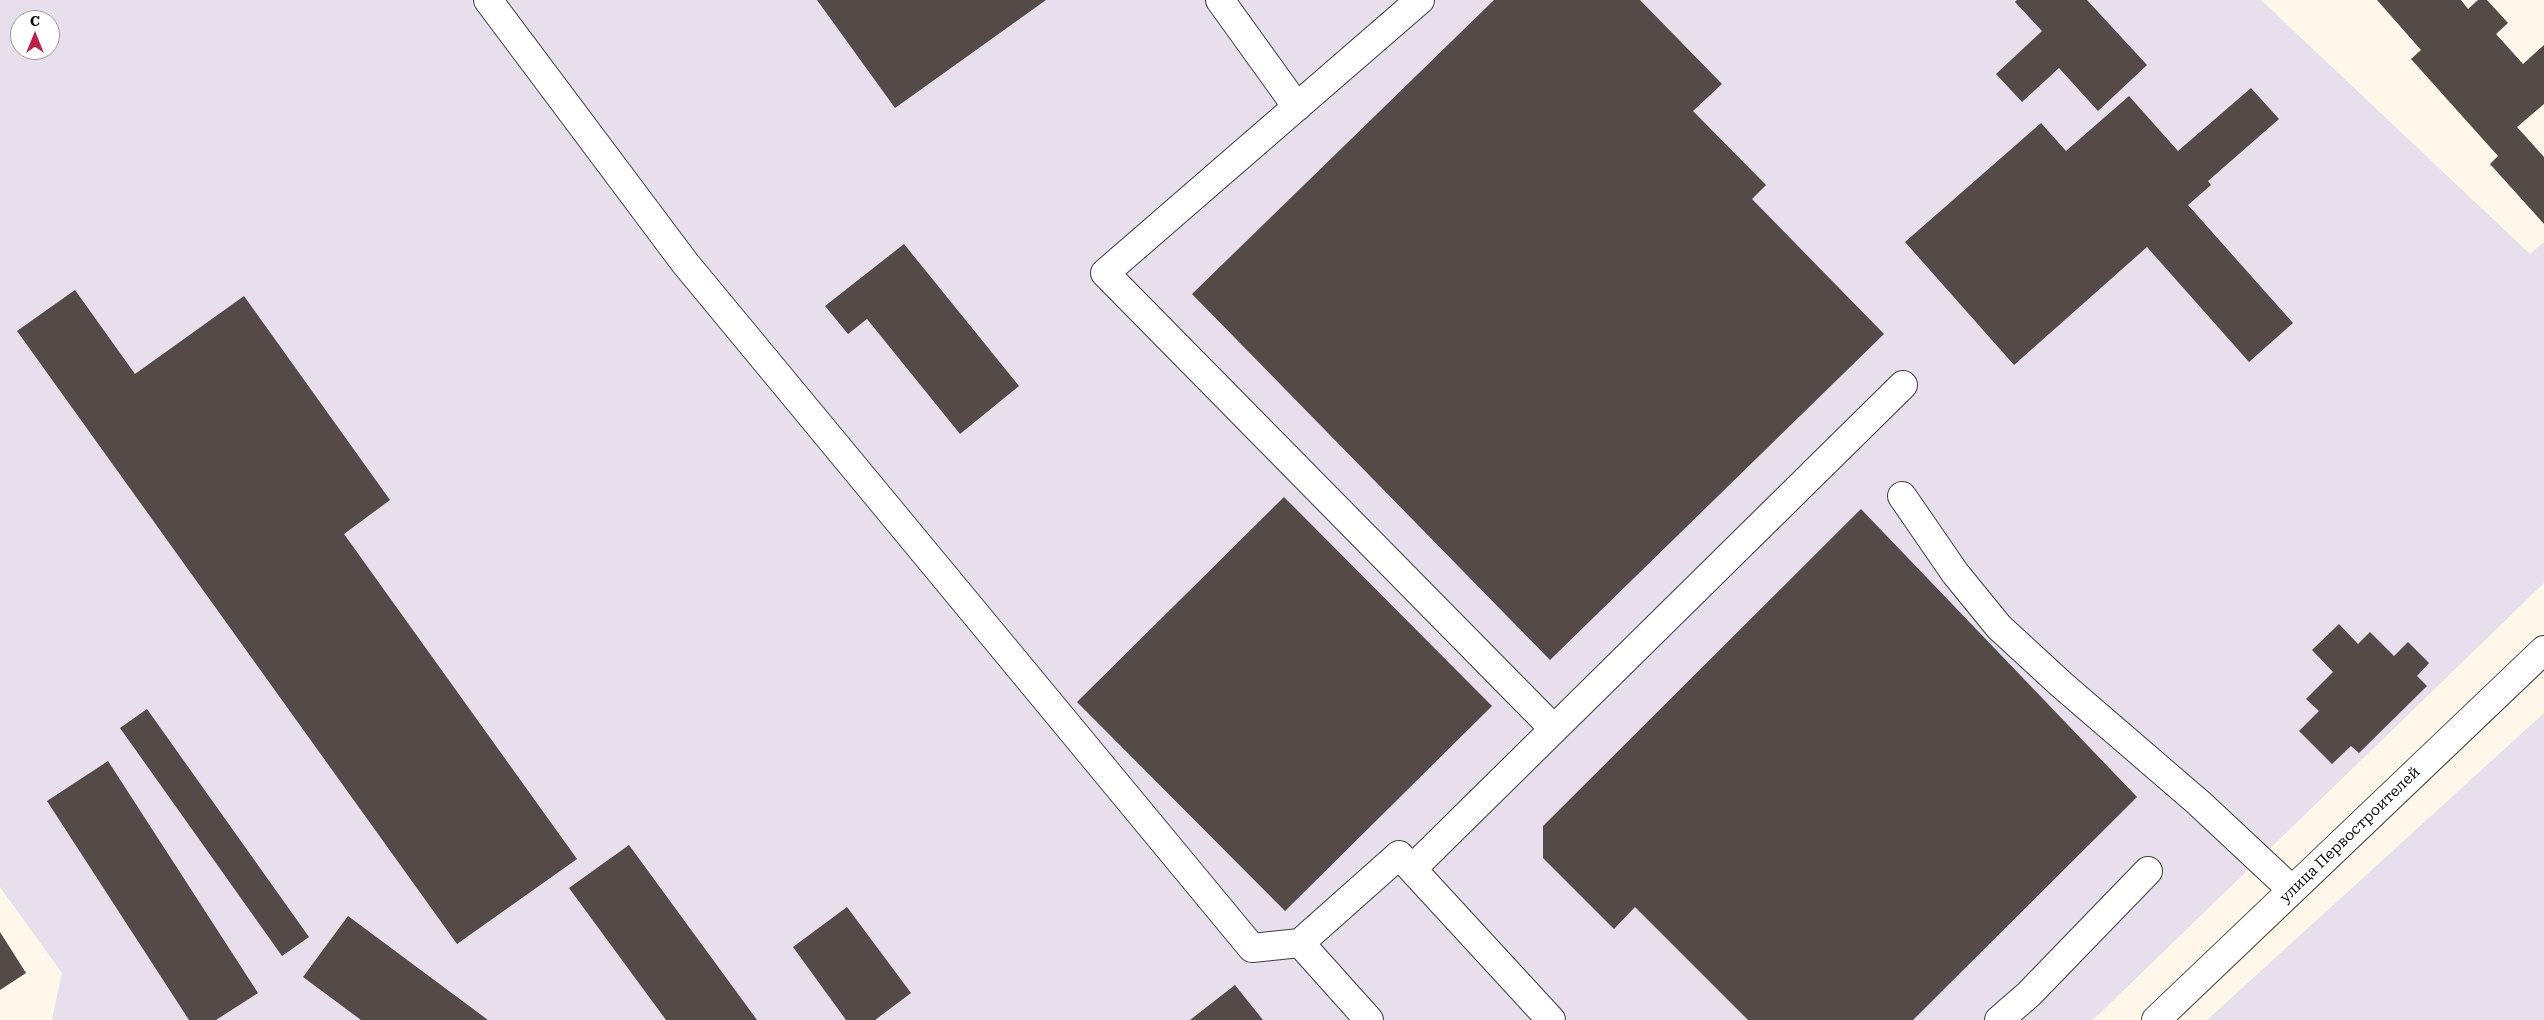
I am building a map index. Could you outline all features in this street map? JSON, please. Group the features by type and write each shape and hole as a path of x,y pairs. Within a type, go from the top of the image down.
{"street":[{"path":"488,0 685,263 1252,948 1300,943 1399,855 1551,1020"},
{"path":"1220,0 1297,107"},
{"path":"1420,0 1105,273 1554,729"},
{"path":"1412,869 1904,385"},
{"path":"1902,496 1955,573 2000,627 2062,685 2199,802 2292,890"},
{"name":"улица Первостроителей","path":"2156,1020 2544,650"},
{"path":"1999,1020 2029,994 2148,871"},
{"path":"1300,943 1369,1020"}],"shaded area":[{"path":"0,0 2261,0 2530,254 2544,242 2544,583 2093,1020 52,1020 62,973 0,887"},
{"path":"2544,713 2544,1020 2207,1020"}],"building":[{"path":"817,0 1046,0 895,108"},
{"path":"1494,0 1640,0 1722,84 1693,111 1766,185 1752,199 1884,334 1550,660 1192,294"},
{"path":"2017,0 2087,0 2147,65 2098,111 2059,68 2022,102 1996,74 2042,31 2015,2"},
{"path":"2377,0 2461,0 2468,9 2478,0 2487,0 2508,23 2496,34 2523,64 2544,45 2544,104 2517,127 2544,157 2544,224 2490,164 2498,156 2411,59 2421,50"},
{"path":"2251,88 2279,119 2208,181 2211,185 2188,205 2293,323 2249,362 2147,247 2014,365 1905,242 2041,123 2066,151 2129,96 2178,151"},
{"path":"904,244 1019,386 960,434 867,319 848,334 825,306"},
{"path":"75,290 135,374 244,296 390,500 344,534 577,859 457,944 17,331"},
{"path":"1284,497 1492,706 1285,911 1077,702"},
{"path":"1861,509 2137,797 1913,1020 1748,1020 1635,907 1614,929 1543,858 1543,826"},
{"path":"2339,624 2358,644 2370,632 2394,656 2408,642 2429,663 2417,676 2427,686 2359,753 2351,746 2332,764 2299,731 2319,711 2306,699 2333,672 2312,650"},
{"path":"147,709 309,937 282,956 120,728"},
{"path":"108,761 258,993 216,1020 189,1020 47,801"},
{"path":"629,845 757,1020 666,1020 569,888"},
{"path":"847,907 911,993 875,1020 846,1020 793,947"},
{"path":"348,916 488,1020 361,1020 303,977"},
{"path":"0,932 26,973 0,990"},
{"path":"1235,985 1263,1020 1190,1020"}]}
